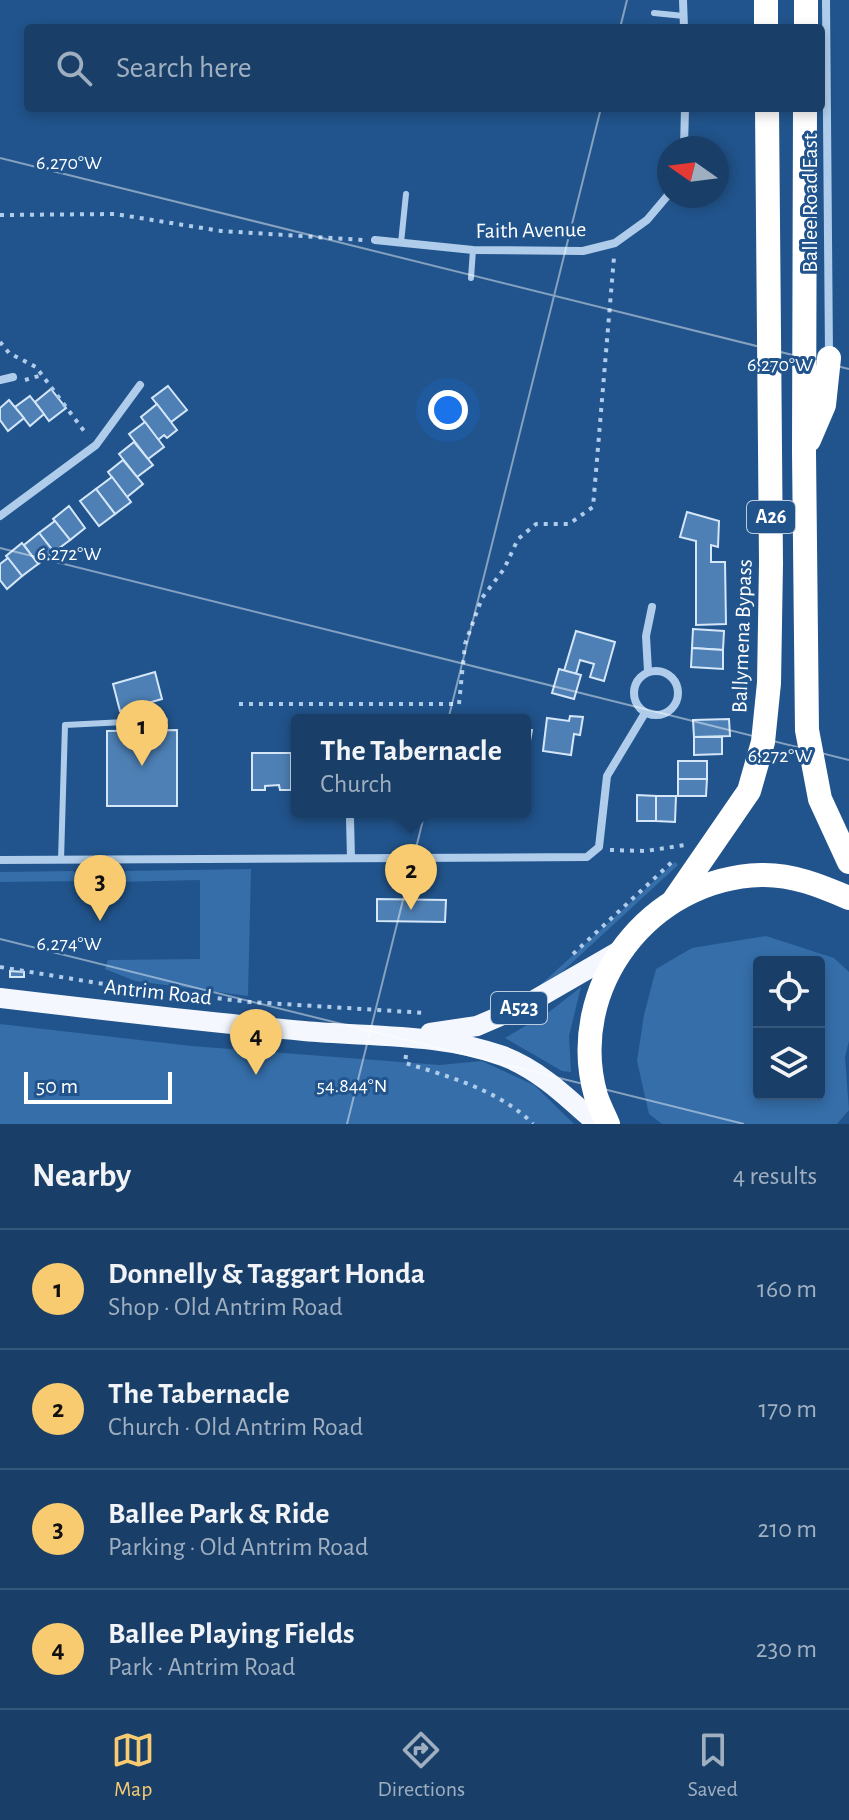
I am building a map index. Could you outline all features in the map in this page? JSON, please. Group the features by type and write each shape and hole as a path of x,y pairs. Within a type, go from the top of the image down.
{"highway":[{"path":"766,0 766,24"},
{"path":"806,0 806,24"},
{"name":"Ballymena Bypass","path":"674,900 749,791 763,742 769,683 771,563 767,112"},
{"name":"A26","path":"805,112 807,730 820,799 849,862"},
{"path":"804,451 824,405 829,358"},
{"name":"A26","path":"608,1124 596,1096 589,1045 598,995 621,950 645,922 674,900 717,881 762,875 807,881 849,898"}],"main road":[{"name":"Antrim Road","path":"407,1043 477,1026 524,1006 621,950"},
{"name":"Antrim Road","path":"0,998 407,1043 456,1044 505,1057 555,1085 597,1124"}],"street":[{"path":"683,0 684,24"},
{"name":"Ballee Road East","path":"826,0 829,358"},
{"path":"684,136 685,112"},
{"name":"Faith Avenue","path":"375,240 473,250 583,251 615,243 647,220 657,208"},
{"path":"0,380 13,377"},
{"path":"0,516 96,445 140,385"},
{"path":"648,671 646,636 652,607"},
{"path":"656,670 670,675 678,687 673,708 660,715 645,713 633,695 637,681 648,671 656,670"},
{"path":"0,860 587,857 596,850 600,837 607,776 645,713"},
{"path":"350,819 351,858"}],"lane":[{"path":"654,13 684,16"},
{"path":"401,243 406,194"},
{"path":"471,278 473,250"},
{"path":"61,860 65,725 165,720"},
{"path":"100,859 100,882"}],"path":[{"path":"0,215 115,214 221,231 375,240"},
{"path":"239,704 459,704 465,644 482,598 504,569 518,539 536,524 569,524 593,507 615,243"},
{"path":"1,345 9,353 36,367 84,432"},
{"path":"567,958 691,844 646,851 596,850"},
{"path":"0,967 128,988 235,1000 429,1013"},
{"path":"407,1043 405,1063 478,1089 522,1113 533,1124"}],"shaded area":[{"path":"675,862 678,865 550,983 537,988"},
{"path":"251,869 248,996 135,981 105,969 108,960 200,959 200,880 116,882 126,871"},
{"path":"73,871 84,881 0,882 0,872"},
{"path":"766,936 834,958 849,972 849,1041 845,1057 849,1110 837,1124 662,1124 649,1114 637,1061 644,1015 656,969 692,948"},
{"path":"581,987 569,1036 571,1072 562,1071 505,1038 549,1012"},
{"path":"0,1024 192,1046 440,1065 482,1061 534,1085 574,1124 0,1124"}],"building":[{"path":"168,386 187,410 171,422 152,398"},
{"path":"51,389 66,408 49,421 35,402"},
{"path":"30,396 44,414 30,426 15,407"},
{"path":"9,400 24,418 8,431 0,420 0,408"},
{"path":"157,404 177,430 167,438 164,435 158,440 141,417"},
{"path":"145,422 164,447 148,459 129,434"},
{"path":"134,442 153,465 137,477 119,454"},
{"path":"123,460 143,484 127,497 108,472"},
{"path":"112,477 131,502 115,514 96,489"},
{"path":"96,489 115,514 99,526 80,501"},
{"path":"69,506 85,528 70,540 53,519"},
{"path":"687,512 719,521 718,547 711,545 711,562 725,562 726,624 696,625 696,541 680,537"},
{"path":"55,521 70,540 54,552 39,533"},
{"path":"39,533 54,552 38,564 24,545"},
{"path":"22,543 38,564 22,576 6,556"},
{"path":"8,558 22,576 7,589 0,580 0,564"},
{"path":"693,629 724,631 723,650 692,648"},
{"path":"576,631 615,642 604,681 590,677 594,664 580,660 576,674 564,671"},
{"path":"692,648 723,650 723,669 691,667"},
{"path":"559,669 581,675 574,699 552,693"},
{"path":"155,672 162,699 120,711 113,684"},
{"path":"570,716 583,717 580,735 574,734 571,755 543,751 547,718 569,721"},
{"path":"729,719 730,736 694,737 693,720"},
{"path":"177,730 177,806 107,806 107,731"},
{"path":"694,737 722,737 722,754 694,755"},
{"path":"252,753 291,753 291,790 280,790 279,785 252,790"},
{"path":"678,761 707,761 707,779 678,779"},
{"path":"678,779 707,779 706,796 678,796"},
{"path":"637,795 656,796 656,821 637,821"},
{"path":"656,796 676,796 675,822 656,821"},
{"path":"377,899 446,900 445,922 377,921"},
{"path":"10,971 24,972 24,977 10,977"}],"place":[{"name":"Donnelly & Taggart Honda","path":"142,766"},
{"name":"The Tabernacle","path":"411,910"},
{"name":"Ballee Park & Ride","path":"100,921"},
{"name":"Ballee Playing Fields","path":"256,1075"}]}
